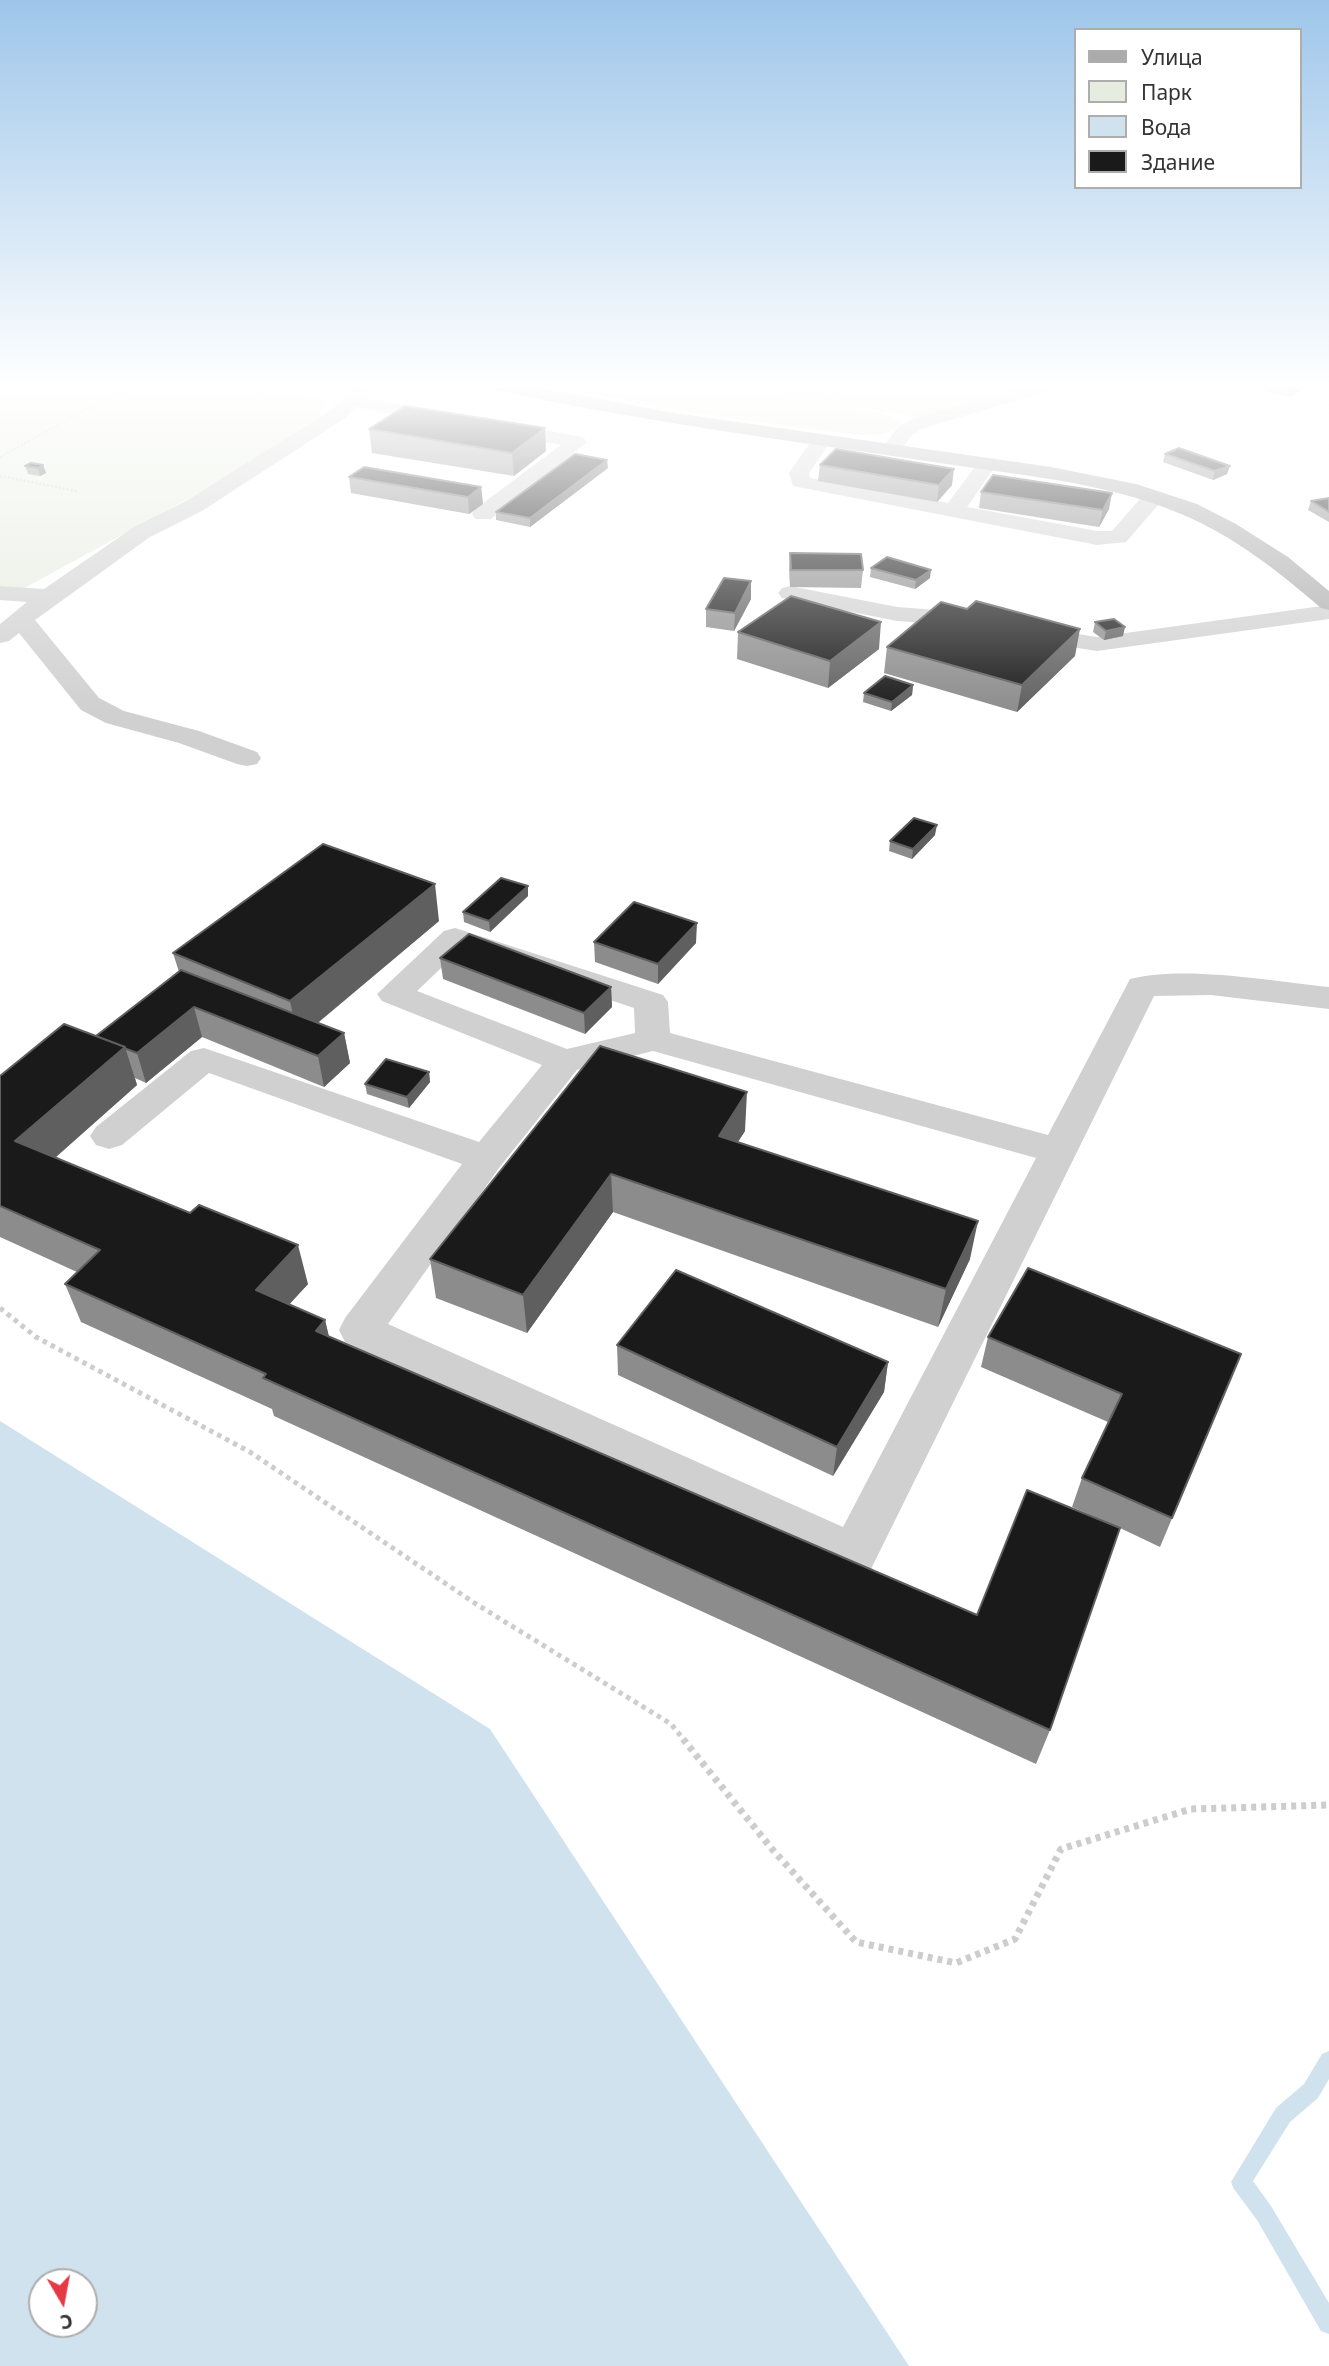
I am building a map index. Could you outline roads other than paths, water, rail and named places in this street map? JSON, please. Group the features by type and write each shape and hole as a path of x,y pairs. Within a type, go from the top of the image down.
{"main road":[{"path":"1139,493 1187,508 1239,534 1270,553 1329,603"}],"street":[{"path":"0,636 49,597 142,532 214,493"},
{"path":"483,514 510,493"},
{"path":"860,493 1107,539 1118,537 1154,497"},
{"path":"953,511 965,493"},
{"path":"0,593 49,597"},
{"path":"790,593 897,614 964,619 1008,630 1097,644 1329,612"},
{"path":"22,620 90,704 115,717 189,737 247,758"},
{"path":"653,1040 651,1002 455,938 394,994 565,1060 653,1040 1058,1151"},
{"path":"565,1060 486,1159 359,1329 854,1554 1142,986 1211,985 1329,998"},
{"path":"108,1136 204,1059 486,1159"}],"water":[{"path":"0,1421 490,1729 909,2366 0,2366"}],"waterway":[{"path":"1329,2061 1311,2091 1283,2115 1241,2182 1264,2213 1329,2323"}]}
